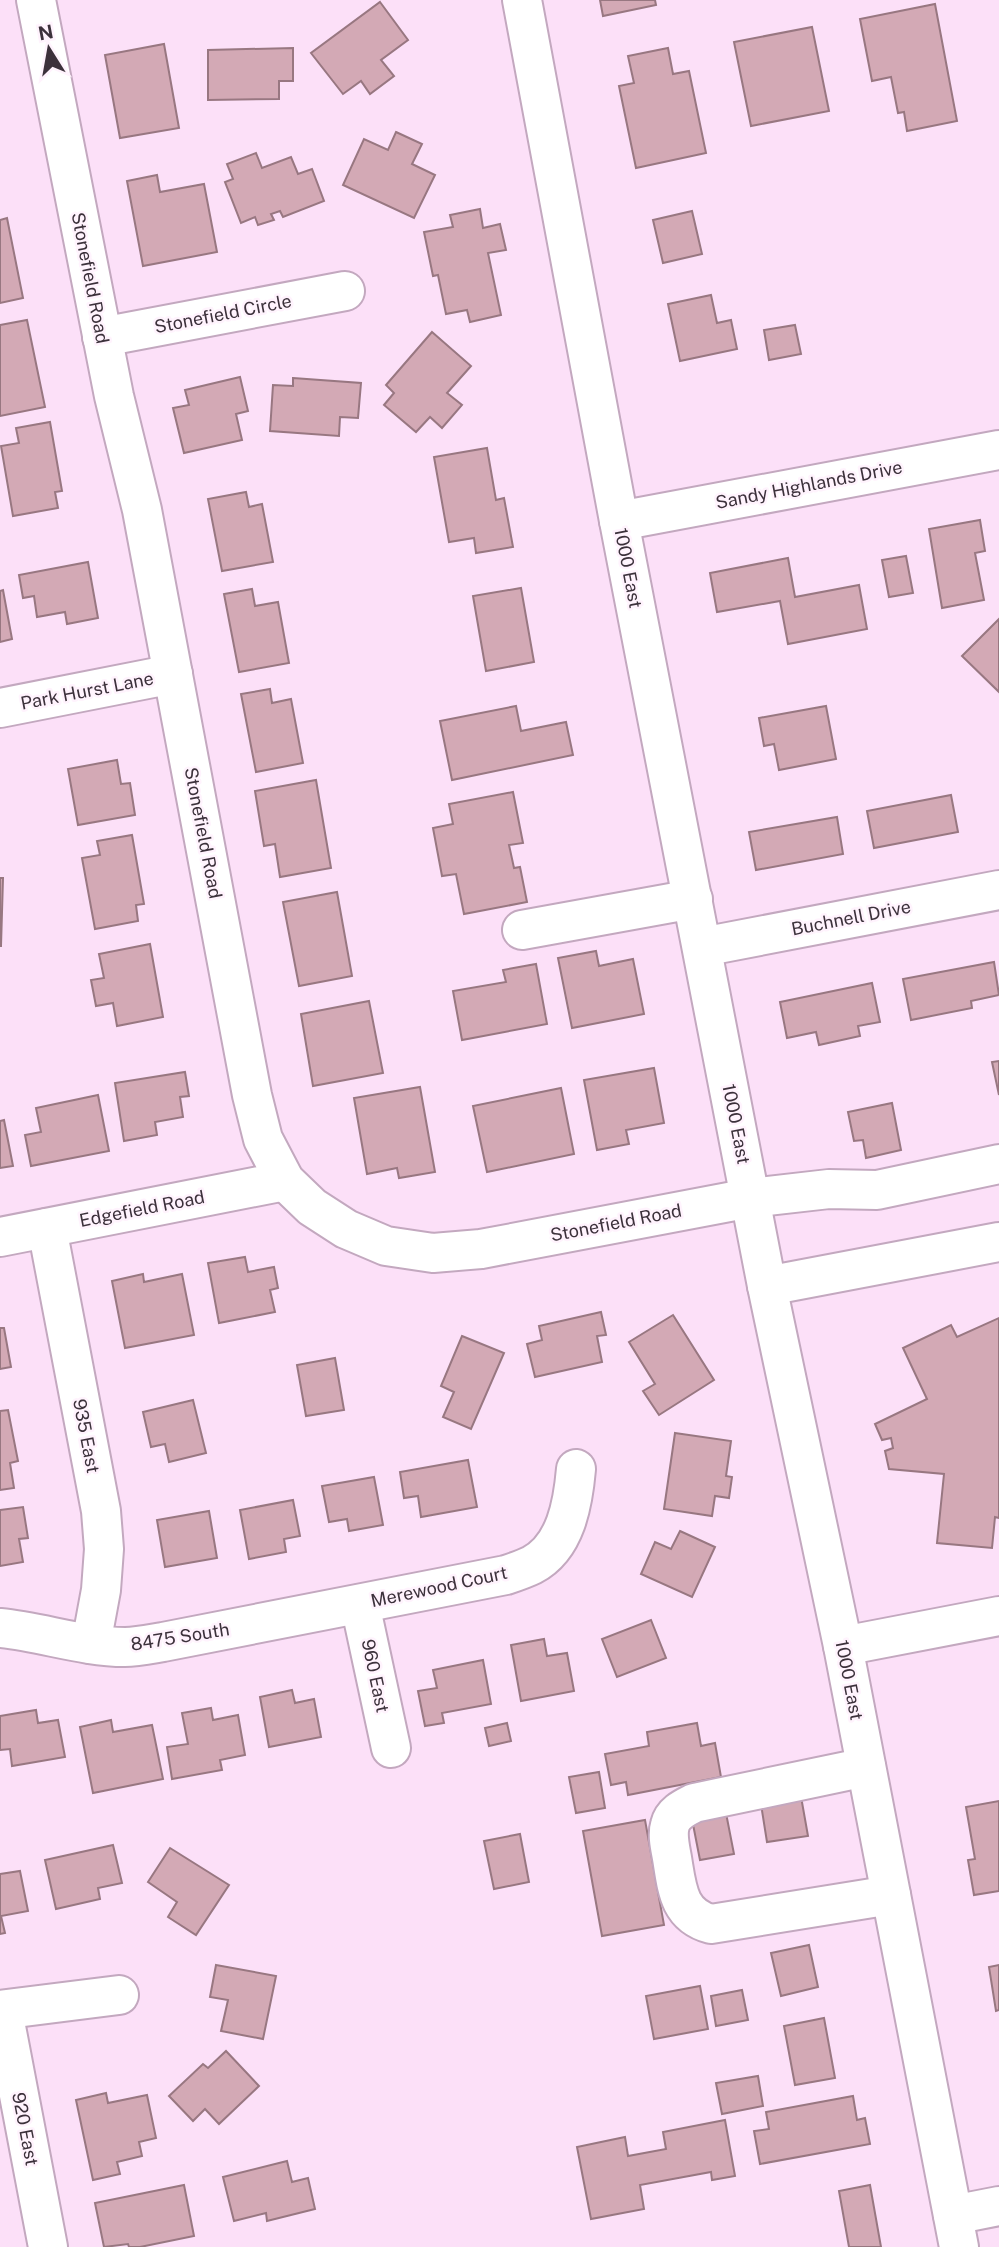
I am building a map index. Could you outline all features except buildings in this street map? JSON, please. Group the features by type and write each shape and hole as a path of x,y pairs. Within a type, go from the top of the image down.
{"street":[{"name":"Stonefield Road","path":"38,0 114,396 142,510 251,1095 263,1139 285,1181 312,1206 346,1229 386,1246 433,1252 481,1250 750,1198 829,1189 877,1190 999,1164"},
{"name":"1000 East","path":"522,0 619,521 767,1286 843,1646 956,2231"},
{"name":"Stonefield Circle","path":"102,337 345,291"},
{"name":"Sandy Highlands Drive","path":"619,521 999,450"},
{"name":"Park Hurst Lane","path":"0,708 173,674"},
{"name":"Buchnell Drive","path":"702,947 999,890"},
{"path":"522,930 693,899"},
{"name":"Edgefield Road","path":"0,1237 285,1181"},
{"name":"935 East","path":"47,1228 101,1511 104,1549 92,1644"},
{"path":"767,1286 999,1242"},
{"name":"Merewood Court","path":"360,1604 506,1575 534,1564 553,1545 566,1523 573,1497 576,1469"},
{"name":"8475 South","path":"0,1628 31,1631 92,1644 126,1647 360,1604"},
{"name":"960 East","path":"360,1604 391,1748"},
{"path":"843,1646 999,1616"},
{"path":"866,1767 694,1803 679,1811 670,1823 668,1837 677,1890 685,1908 698,1920 712,1924 891,1895"},
{"path":"2,2011 119,1995"},
{"name":"920 East","path":"2,2011 48,2247"},
{"path":"956,2231 999,2206"}]}
